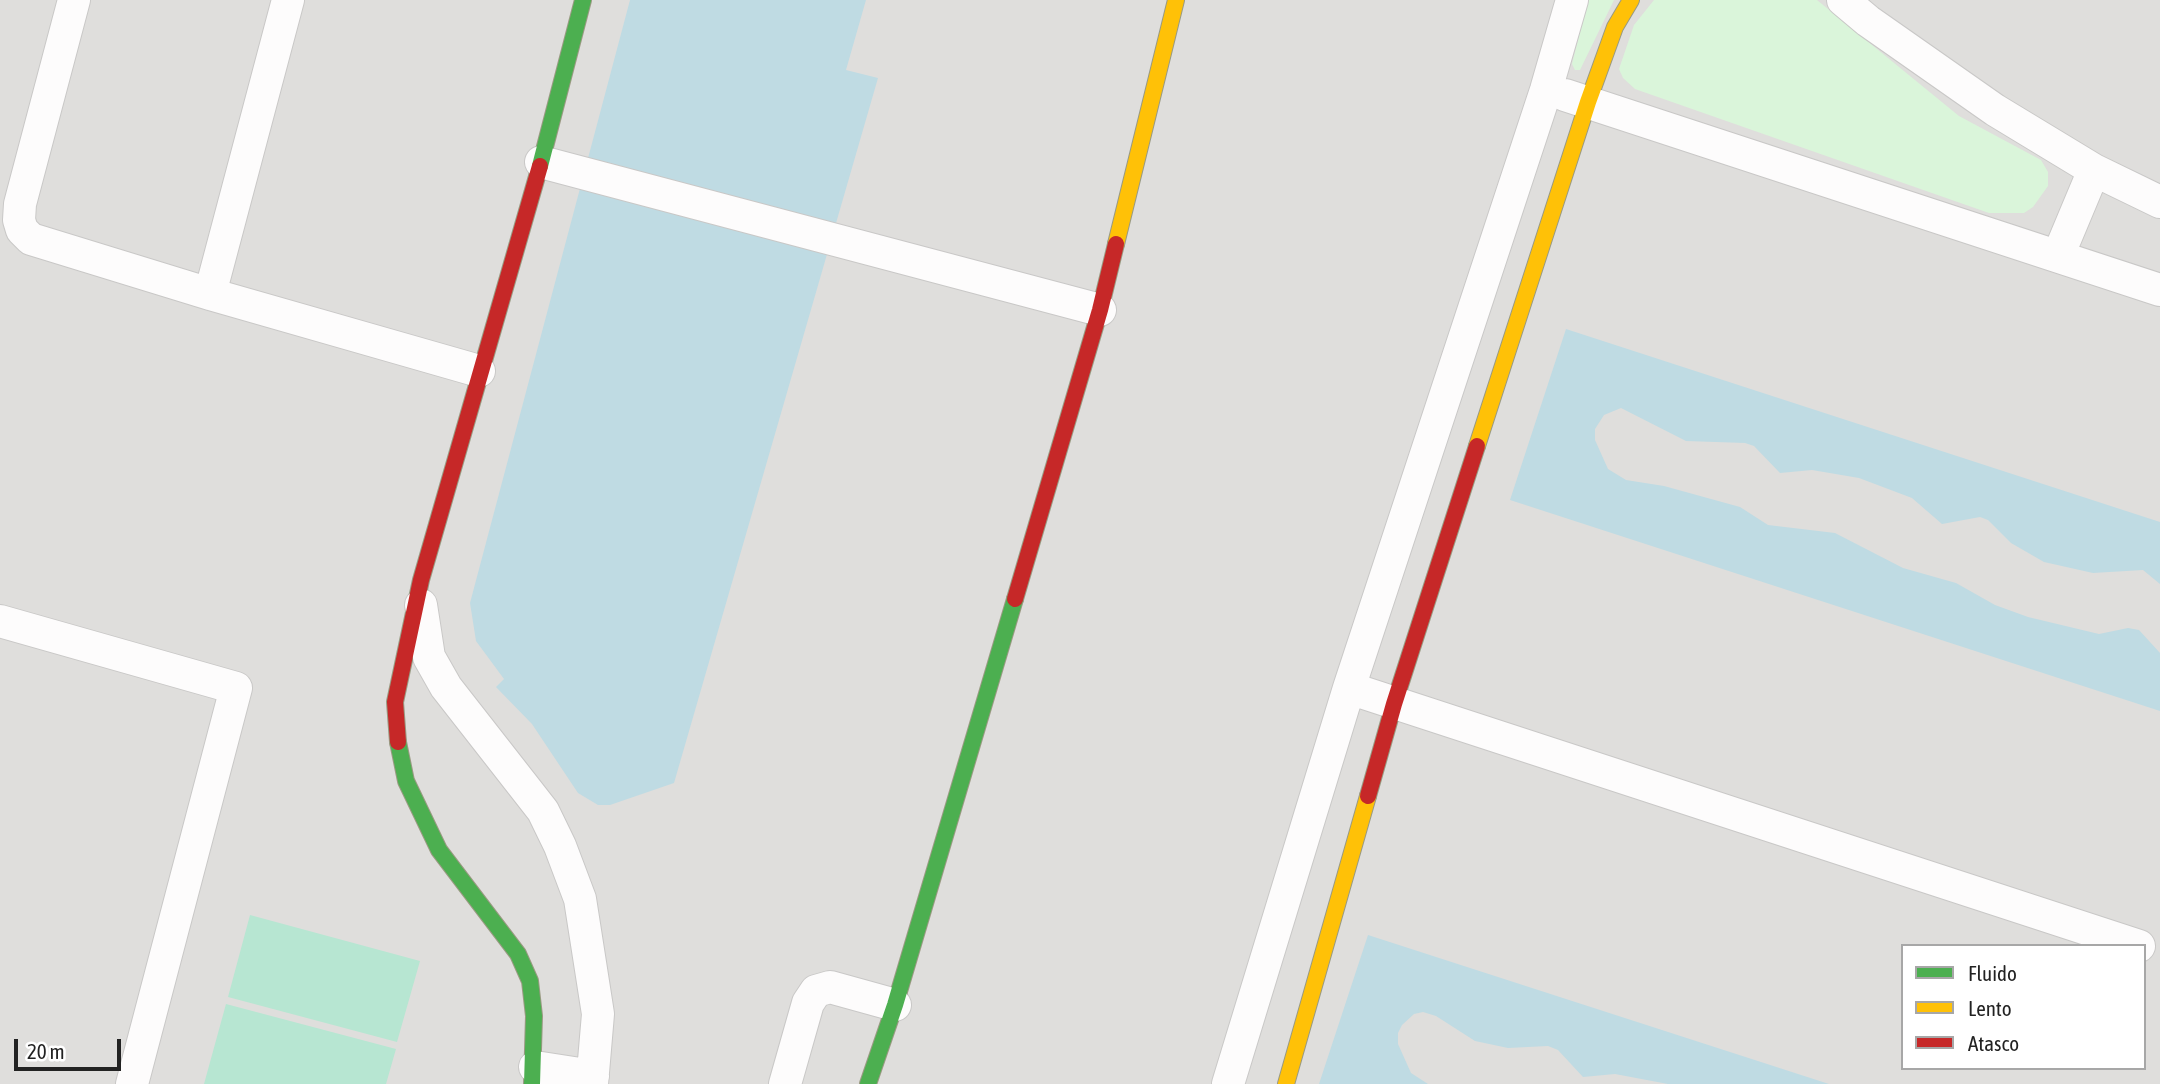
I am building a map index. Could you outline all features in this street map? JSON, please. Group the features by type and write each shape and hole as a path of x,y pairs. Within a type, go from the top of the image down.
{"street":[{"path":"74,0 20,204 19,220 22,230 42,244 479,371"},
{"path":"210,294 288,0"},
{"path":"421,579 421,619 429,657 446,687 542,811 560,846 580,899 598,1014 593,1080 533,1075 530,981 518,954 439,850 406,780 396,731 395,702 421,579 541,162 583,0"},
{"path":"868,1084 895,1005 1100,310 1176,0"},
{"path":"1228,1084 1349,688 1546,90 1572,0"},
{"path":"1286,1084 1394,704 1588,102 1615,27 1631,0"},
{"path":"1843,0 1868,21 1996,110 2094,170 2160,202"},
{"path":"1546,90 2160,290"},
{"path":"541,162 1100,310"},
{"path":"2058,256 2094,170"},
{"path":"0,621 236,688 132,1084"},
{"path":"1349,688 2133,944"},
{"path":"785,1084 808,1003 816,991 830,987 895,1005"}],"shaded area":[{"path":"0,0 2160,0 2160,1084 0,1084"}],"green space":[{"path":"1588,0 1614,0 1580,70 1575,70 1572,64"},
{"path":"1654,0 1817,0 1959,116 2041,160 2048,172 2048,186 2033,207 2024,213 1989,213 1635,89 1623,78 1619,69 1634,25"},
{"path":"250,915 420,961 397,1042 228,997"},
{"path":"226,1004 396,1049 386,1084 204,1084"}],"water":[{"path":"630,0 866,0 846,70 878,78 674,783 610,805 598,805 578,793 532,724 496,687 504,679 476,641 470,603"},
{"path":"1566,329 2160,522 2160,584 2143,570 2093,573 2044,562 2011,543 1988,520 1980,517 1942,524 1912,498 1859,478 1812,470 1780,473 1754,446 1745,443 1686,441 1621,408 1604,415 1595,429 1595,440 1608,469 1626,480 1664,486 1740,507 1768,525 1835,533 1903,568 1956,583 1995,605 2028,617 2099,634 2128,628 2139,630 2160,653 2160,711 1510,500"},
{"path":"1368,935 1829,1084 1668,1084 1615,1074 1583,1077 1558,1050 1548,1046 1508,1048 1475,1041 1436,1016 1423,1012 1414,1014 1402,1025 1398,1033 1398,1044 1411,1073 1428,1084 1319,1084"}],"traffic: fast":[{"path":"540,166 583,0"},
{"path":"868,1084 895,1005 1015,599"},
{"path":"398,742 406,781 439,850 518,954 530,981 534,1016 532,1084"}],"traffic: slow":[{"path":"1116,244 1176,0"},
{"path":"1477,446 1588,102 1615,27 1631,0"},
{"path":"1286,1084 1368,796"}],"traffic: jam":[{"path":"398,742 395,702 421,580 540,166"},
{"path":"1015,599 1100,310 1116,244"},
{"path":"1368,796 1394,704 1477,446"}]}
